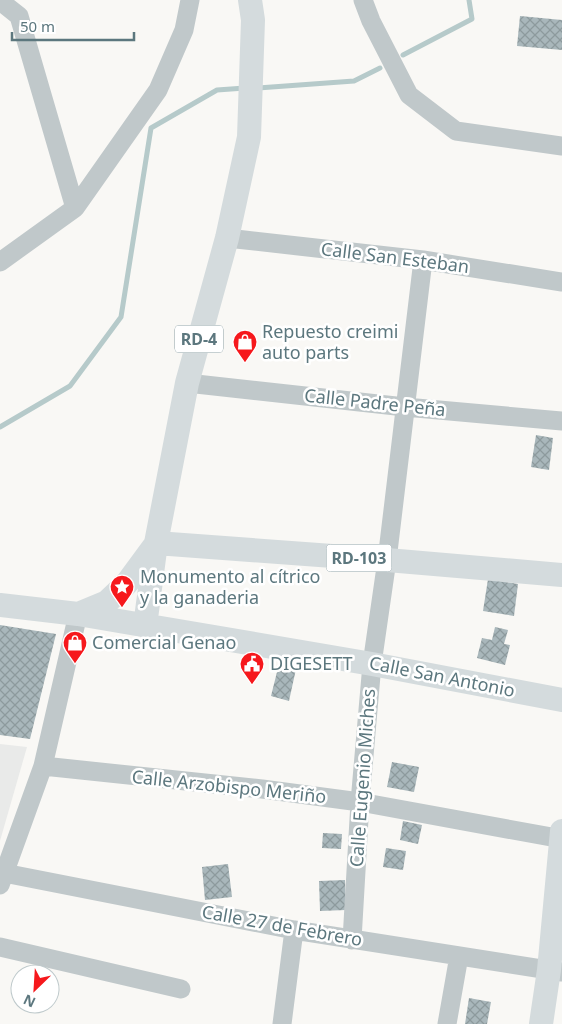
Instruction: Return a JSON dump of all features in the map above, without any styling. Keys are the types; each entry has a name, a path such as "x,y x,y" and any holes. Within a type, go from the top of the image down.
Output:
{"main road":[{"name":"RD-4","path":"0,605 78,614 145,626 156,543 188,383 227,238 249,137 251,10"},
{"name":"RD-4","path":"78,614 107,602 127,583 156,543"},
{"name":"RD-103","path":"156,543 562,575"},
{"name":"Calle San Antonio","path":"145,626 372,664 562,700"},
{"path":"540,1024 555,971 562,836"}],"street":[{"path":"0,262 75,208 158,90 184,30 190,0"},
{"path":"363,0 371,21 409,95 456,130 562,146"},
{"path":"0,1 19,16 75,208"},
{"name":"Calle San Esteban","path":"227,238 423,260 562,282"},
{"name":"Calle Eugenio Miches","path":"352,940 360,802 372,664 387,560 423,260"},
{"name":"Calle Padre Peña","path":"188,383 405,407 562,421"},
{"path":"2,879 43,766 78,614"},
{"name":"Calle Arzobispo Meriño","path":"43,766 262,789 360,802 562,836"},
{"name":"Calle 27 de Febrero","path":"2,879 352,940 555,971"},
{"path":"282,1024 294,930"},
{"path":"0,947 181,989"},
{"path":"447,1024 459,956"}],"shaded area":[{"path":"0,744 27,747 0,841"}],"building":[{"path":"520,16 562,20 562,50 517,46"},
{"path":"536,435 553,438 549,470 531,467"},
{"path":"488,579 518,584 514,616 483,611"},
{"path":"0,625 56,634 30,739 0,735"},
{"path":"495,627 508,630 504,644 510,645 505,665 477,658 482,638 492,640"},
{"path":"279,664 296,669 289,701 271,696"},
{"path":"392,762 419,767 414,792 387,787"},
{"path":"403,821 422,825 418,844 400,840"},
{"path":"323,833 342,834 341,849 322,848"},
{"path":"386,848 406,851 403,870 383,867"},
{"path":"228,864 232,897 205,900 202,867"},
{"path":"345,880 346,910 320,911 319,881"},
{"path":"469,998 491,1002 487,1024 465,1024"}],"waterway":[{"path":"403,55 472,19 469,0"},
{"path":"258,88 354,81 380,68"},
{"path":"0,427 70,386 121,317 151,128 217,90 245,88"}],"place":[{"name":"Repuesto creimi auto parts","path":"245,363"},
{"name":"Monumento al cítrico y la ganaderia","path":"122,608"},
{"name":"Comercial Genao","path":"75,664"},
{"name":"DIGESETT","path":"252,685"}]}
